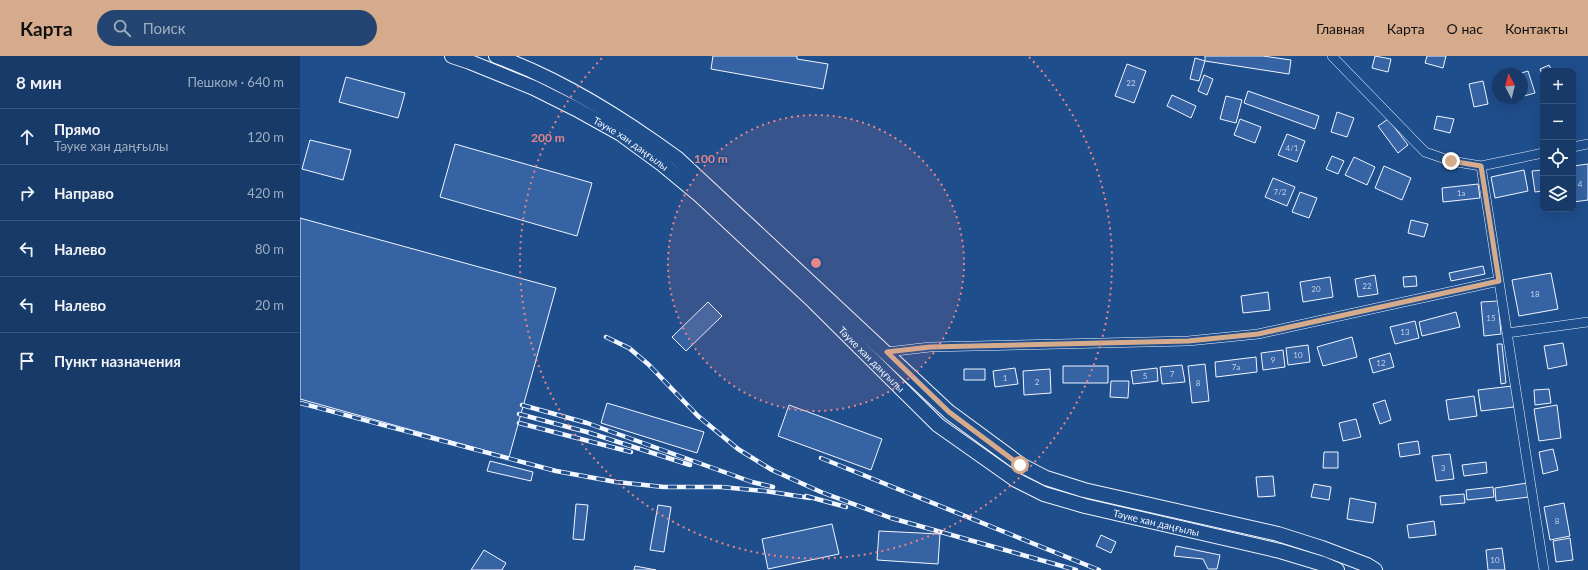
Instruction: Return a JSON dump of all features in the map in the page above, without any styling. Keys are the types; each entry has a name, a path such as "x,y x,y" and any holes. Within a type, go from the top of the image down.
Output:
{"main road":[{"name":"Тәуке хан даңғылы","path":"452,56 534,88 621,134 662,164 817,297 887,352 949,412 1020,465 1046,478 1084,490 1139,504 1278,534 1322,548 1367,565 1375,570"},
{"name":"Тәуке хан даңғылы","path":"496,56 519,64 635,127 678,159 817,297 938,425 1016,480 1044,494 1085,506 1280,551 1323,564 1337,570"},
{"path":"938,425 949,412"}],"street":[{"path":"1332,56 1425,152 1451,161 1481,166 1540,154"},
{"path":"1576,146 1588,144"},
{"path":"1481,166 1544,570"},
{"path":"887,352 930,347 1188,341 1258,334 1499,281"},
{"path":"1507,333 1588,322"}],"building":[{"path":"713,56 797,56 797,59 828,64 823,89 711,69"},
{"path":"1205,56 1263,56 1291,60 1289,74 1205,61"},
{"path":"1375,56 1391,59 1388,72 1372,68"},
{"path":"1427,56 1446,56 1443,68 1425,63"},
{"path":"1195,58 1205,61 1199,81 1190,79"},
{"path":"1127,64 1146,71 1134,103 1115,96"},
{"path":"1549,65 1550,68 1542,68"},
{"path":"1528,71 1535,93 1528,95"},
{"path":"1204,75 1213,79 1207,95 1198,91"},
{"path":"346,77 405,93 398,118 339,102"},
{"path":"1483,81 1488,104 1474,107 1469,84"},
{"path":"1248,91 1319,116 1315,129 1244,103"},
{"path":"1172,95 1196,106 1191,118 1167,106"},
{"path":"1226,96 1242,100 1236,123 1220,119"},
{"path":"1337,112 1354,118 1347,137 1331,132"},
{"path":"1437,116 1454,119 1450,133 1434,129"},
{"path":"1240,119 1261,127 1255,143 1234,135"},
{"path":"1388,119 1408,145 1398,153 1378,126"},
{"path":"1287,134 1305,141 1297,162 1278,155"},
{"path":"310,140 351,150 343,180 302,169"},
{"path":"455,144 592,183 577,236 440,197"},
{"path":"1332,156 1344,161 1338,174 1326,169"},
{"path":"1354,157 1375,167 1367,185 1345,175"},
{"path":"1588,164 1588,200 1576,202 1576,166"},
{"path":"1384,166 1411,178 1402,200 1375,188"},
{"path":"1524,170 1528,191 1495,198 1491,177"},
{"path":"1540,170 1540,191 1535,192 1532,171"},
{"path":"1273,178 1295,187 1287,206 1265,197"},
{"path":"1478,184 1480,198 1443,202 1442,188"},
{"path":"1300,192 1317,198 1309,218 1292,212"},
{"path":"300,218 556,288 509,457 300,399"},
{"path":"1411,220 1428,224 1424,237 1408,233"},
{"path":"1483,266 1485,274 1451,281 1449,273"},
{"path":"1551,273 1558,309 1519,316 1512,280"},
{"path":"1375,275 1378,294 1358,297 1355,279"},
{"path":"1416,276 1417,286 1404,287 1403,277"},
{"path":"1330,277 1333,297 1303,302 1300,282"},
{"path":"1268,292 1270,310 1243,313 1241,296"},
{"path":"1498,301 1501,334 1484,336 1481,302"},
{"path":"708,302 722,316 686,351 672,337"},
{"path":"1456,312 1460,327 1422,336 1419,322"},
{"path":"1415,321 1419,338 1395,344 1390,327"},
{"path":"1352,337 1357,357 1323,366 1317,347"},
{"path":"1563,343 1567,365 1548,369 1544,346"},
{"path":"1497,344 1502,344 1506,383 1501,384"},
{"path":"1308,345 1310,362 1288,365 1286,348"},
{"path":"1283,350 1285,367 1263,370 1261,353"},
{"path":"1390,353 1394,367 1373,373 1369,359"},
{"path":"1256,357 1257,372 1216,377 1215,362"},
{"path":"1205,364 1209,401 1192,403 1188,366"},
{"path":"1182,365 1185,382 1162,384 1160,367"},
{"path":"1063,366 1108,366 1108,383 1063,383"},
{"path":"1015,368 1018,384 995,387 993,371"},
{"path":"1157,368 1158,381 1133,384 1131,371"},
{"path":"964,369 985,369 985,380 964,380"},
{"path":"1050,369 1051,393 1024,395 1023,371"},
{"path":"1111,381 1129,381 1128,398 1110,397"},
{"path":"1512,386 1514,407 1481,411 1478,390"},
{"path":"1549,389 1551,403 1535,405 1534,390"},
{"path":"1474,396 1477,416 1449,420 1446,400"},
{"path":"1385,400 1391,420 1380,424 1373,404"},
{"path":"607,403 704,432 697,453 601,423"},
{"path":"789,405 882,439 871,470 778,436"},
{"path":"1557,405 1561,438 1539,441 1534,409"},
{"path":"1356,419 1361,437 1343,441 1339,423"},
{"path":"1418,441 1420,454 1400,457 1398,444"},
{"path":"1553,449 1558,470 1543,474 1539,452"},
{"path":"1324,452 1338,452 1338,468 1323,468"},
{"path":"1450,454 1454,479 1436,481 1432,456"},
{"path":"490,461 533,472 531,481 487,471"},
{"path":"1486,462 1487,473 1464,476 1462,465"},
{"path":"1273,476 1275,496 1258,497 1256,477"},
{"path":"1527,483 1529,497 1496,501 1495,488"},
{"path":"1314,484 1331,487 1329,500 1311,497"},
{"path":"1493,487 1494,497 1467,500 1466,490"},
{"path":"1464,494 1465,503 1441,505 1440,496"},
{"path":"1350,498 1376,503 1373,523 1347,519"},
{"path":"1564,503 1570,536 1550,540 1544,507"},
{"path":"576,504 588,505 584,540 573,539"},
{"path":"658,505 671,507 664,552 650,550"},
{"path":"1434,521 1436,535 1409,538 1407,525"},
{"path":"832,524 839,554 768,569 762,539"},
{"path":"879,531 940,534 938,564 877,560"},
{"path":"1101,535 1116,542 1111,553 1096,546"},
{"path":"1570,538 1573,560 1556,562 1553,541"},
{"path":"1176,546 1220,555 1217,569 1208,569 1203,559 1174,556"},
{"path":"1502,548 1505,570 1488,570 1486,550"},
{"path":"484,550 506,563 502,570 471,570"},
{"path":"635,566 656,570 634,570"}],"railway":[{"path":"606,337 629,348 648,364 698,416 738,449 772,470 821,492 891,518 1076,570"},
{"path":"300,403 556,471 616,482 664,487 721,487 765,491 810,498"},
{"path":"522,405 587,423 752,482 773,487"},
{"path":"519,414 587,432 690,465"},
{"path":"519,423 631,452"},
{"path":"821,458 1099,570"},
{"path":"806,496 846,507"}],"route":[{"path":"1020,465 949,412 887,352 930,347 1188,341 1258,334 1499,281 1481,166 1451,161"}]}
